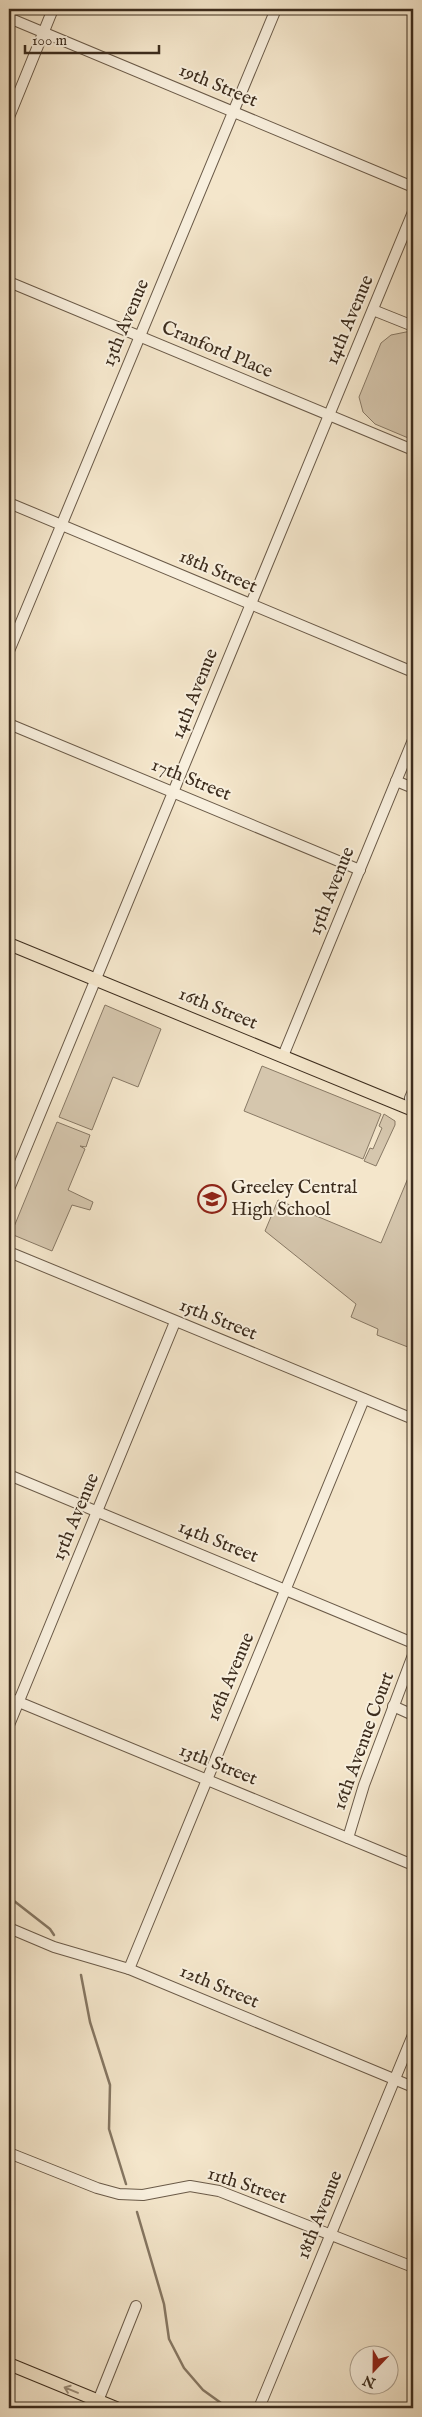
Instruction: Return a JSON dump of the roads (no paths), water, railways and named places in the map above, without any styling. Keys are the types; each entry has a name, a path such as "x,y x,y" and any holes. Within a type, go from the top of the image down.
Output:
{"main road":[{"name":"16th Street","path":"9,944 412,1109"},
{"path":"9,2364 116,2408"}],"street":[{"path":"9,117 54,9"},
{"name":"13th Avenue","path":"9,651 276,9"},
{"name":"19th Street","path":"9,18 413,186"},
{"name":"14th Avenue","path":"9,1189 413,212"},
{"name":"Cranford Place","path":"9,282 413,450"},
{"path":"373,310 413,326"},
{"name":"18th Street","path":"9,503 413,672"},
{"name":"17th Street","path":"9,724 360,870"},
{"name":"15th Avenue","path":"283,1056 413,740"},
{"path":"396,781 413,788"},
{"path":"412,1109 410,1098 413,1091"},
{"name":"15th Street","path":"9,1252 413,1419"},
{"name":"15th Avenue","path":"9,1725 13,1699 98,1512 175,1322"},
{"name":"16th Avenue","path":"129,1969 364,1399"},
{"name":"14th Street","path":"9,1475 413,1642"},
{"name":"16th Avenue Court","path":"348,1838 364,1785 413,1655"},
{"name":"13th Street","path":"13,1699 413,1865"},
{"path":"393,1706 413,1715"},
{"name":"12th Street","path":"9,1928 54,1947 129,1969 413,2087"},
{"name":"18th Avenue","path":"259,2408 413,2034"},
{"name":"11th Street","path":"9,2153 96,2188 119,2194 143,2195 190,2186 219,2191 413,2268"},
{"path":"98,2401 136,2306"}],"waterway":[{"path":"9,1897 50,1929 54,1935"},
{"path":"81,1975 90,2022 110,2085 109,2129 126,2184"},
{"path":"137,2212 164,2304 169,2339 184,2368 203,2390 228,2408"}],"place":[{"name":"Greeley Central High School","path":"212,1199"}]}
